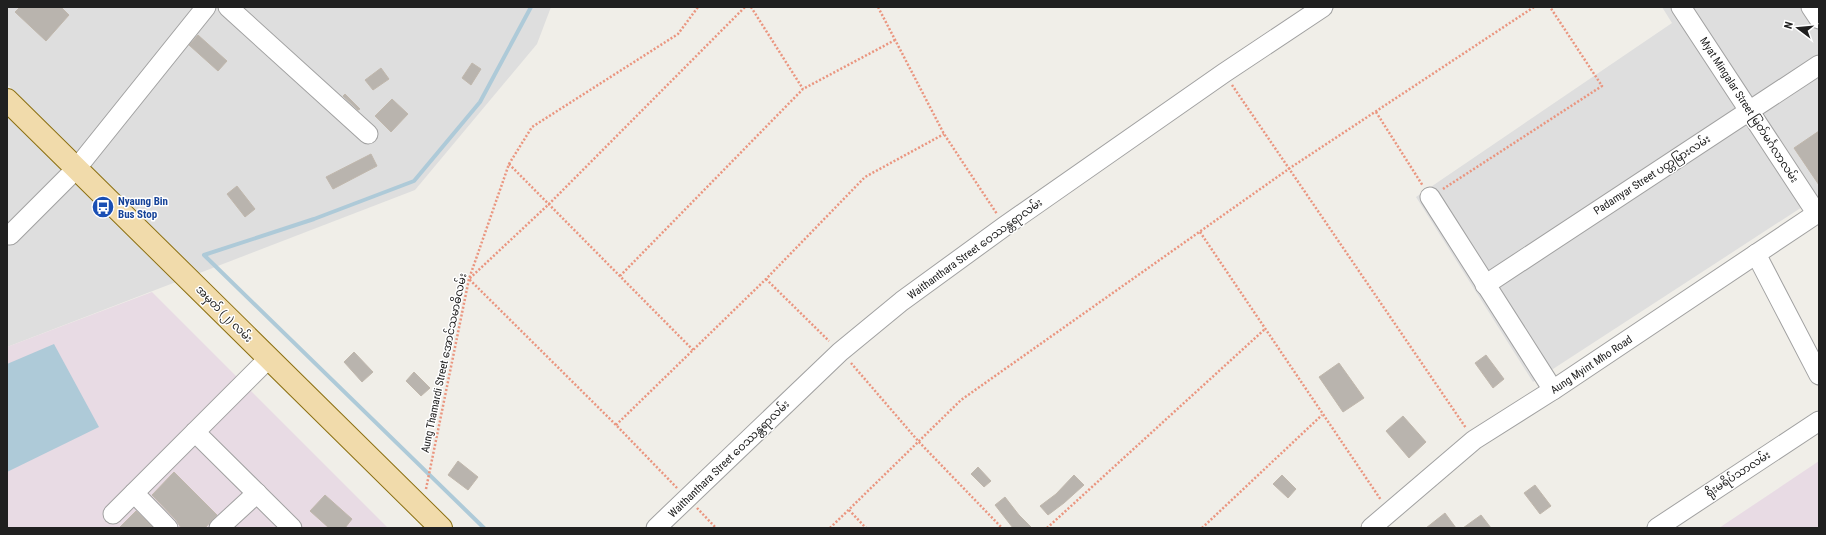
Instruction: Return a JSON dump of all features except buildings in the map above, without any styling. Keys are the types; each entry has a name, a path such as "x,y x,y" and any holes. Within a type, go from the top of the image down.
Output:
{"main road":[{"name":"အမှတ် (၂) လမ်း","path":"7,100 441,528"}],"street":[{"path":"7,235 10,235 76,169 206,7"},
{"path":"228,7 368,134"},
{"name":"Waithanthara Street ဝေဿန္တရာလမ်း","path":"656,528 840,352 902,301 1005,226 1224,73 1323,7"},
{"name":"Myat Mingalar Street မြတ်မင်္ဂလာလမ်း","path":"1681,7 1818,213"},
{"path":"1811,7 1819,19"},
{"name":"Padamyar Street ပတ္တမြားလမ်း","path":"1485,285 1819,65"},
{"path":"1430,197 1553,390"},
{"name":"Aung Myint Mho Road","path":"1371,528 1474,440 1553,390 1818,213"},
{"path":"1756,254 1819,375"},
{"path":"113,514 269,358"},
{"name":"ရိုးမရိပ်သာလမ်း","path":"1657,528 1819,421"},
{"path":"195,432 292,528"},
{"path":"134,493 168,528"},
{"path":"219,528 257,493"}],"path":[{"name":"Aung Thamardi Street အောင်သမာဓိလမ်း","path":"422,509 469,279 509,164 532,127 678,34 698,7"},
{"path":"716,528 616,425 469,279 548,204 745,7"},
{"path":"751,7 803,89"},
{"path":"878,7 944,134 1005,226"},
{"path":"830,528 962,400 1290,168 1534,7"},
{"path":"1376,112 1430,197 1602,86 1550,7"},
{"path":"620,276 803,89 895,40"},
{"path":"1224,73 1474,440"},
{"path":"616,425 766,278 865,177 944,134"},
{"path":"509,164 693,350"},
{"path":"1200,232 1322,415 1389,512"},
{"path":"766,278 840,352 919,442 1002,528"},
{"path":"1047,528 1265,329"},
{"path":"1202,528 1322,415"},
{"path":"849,510 866,528"}],"shaded area":[{"path":"7,7 551,7 537,44 415,190 197,274 7,84"},
{"path":"1662,7 1819,7 1819,196 1533,382 1416,197 1672,23"},
{"path":"7,115 176,282 7,347"},
{"path":"152,292 388,528 7,528 7,347"},
{"path":"1819,461 1819,528 1719,528"}],"water":[{"path":"54,344 99,427 7,472 7,364"}],"waterway":[{"path":"484,528 204,255 314,219 414,181 480,102 531,7"}],"place":[{"name":"Nyaung Bin Bus Stop","path":"103,207"}]}
